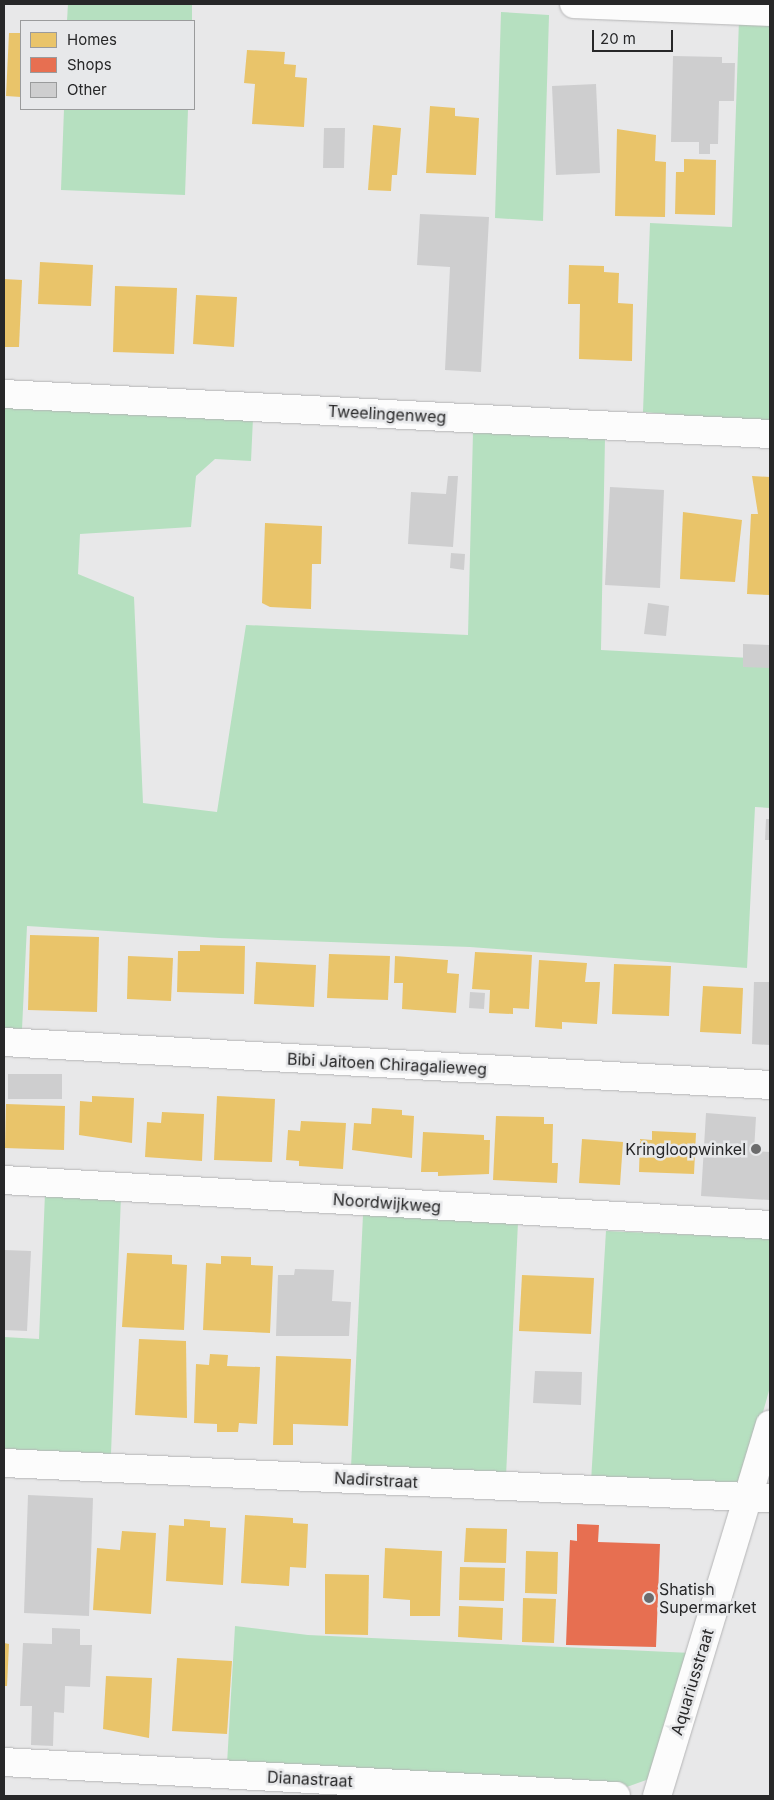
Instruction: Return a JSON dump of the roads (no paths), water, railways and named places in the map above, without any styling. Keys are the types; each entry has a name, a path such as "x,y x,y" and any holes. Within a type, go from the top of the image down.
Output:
{"street":[{"path":"574,4 770,12"},
{"name":"Tweelingenweg","path":"4,394 770,434"},
{"name":"Bibi Jaitoen Chiragalieweg","path":"4,1042 770,1085"},
{"name":"Noordwijkweg","path":"4,1180 770,1225"},
{"name":"Aquariusstraat","path":"657,1796 760,1497 770,1425"},
{"name":"Nadirstraat","path":"4,1463 760,1497"},
{"name":"Dianastraat","path":"4,1762 616,1796"}],"place":[{"name":"Kringloopwinkel","path":"756,1149"},
{"name":"Shatish Supermarket","path":"649,1598"}]}
